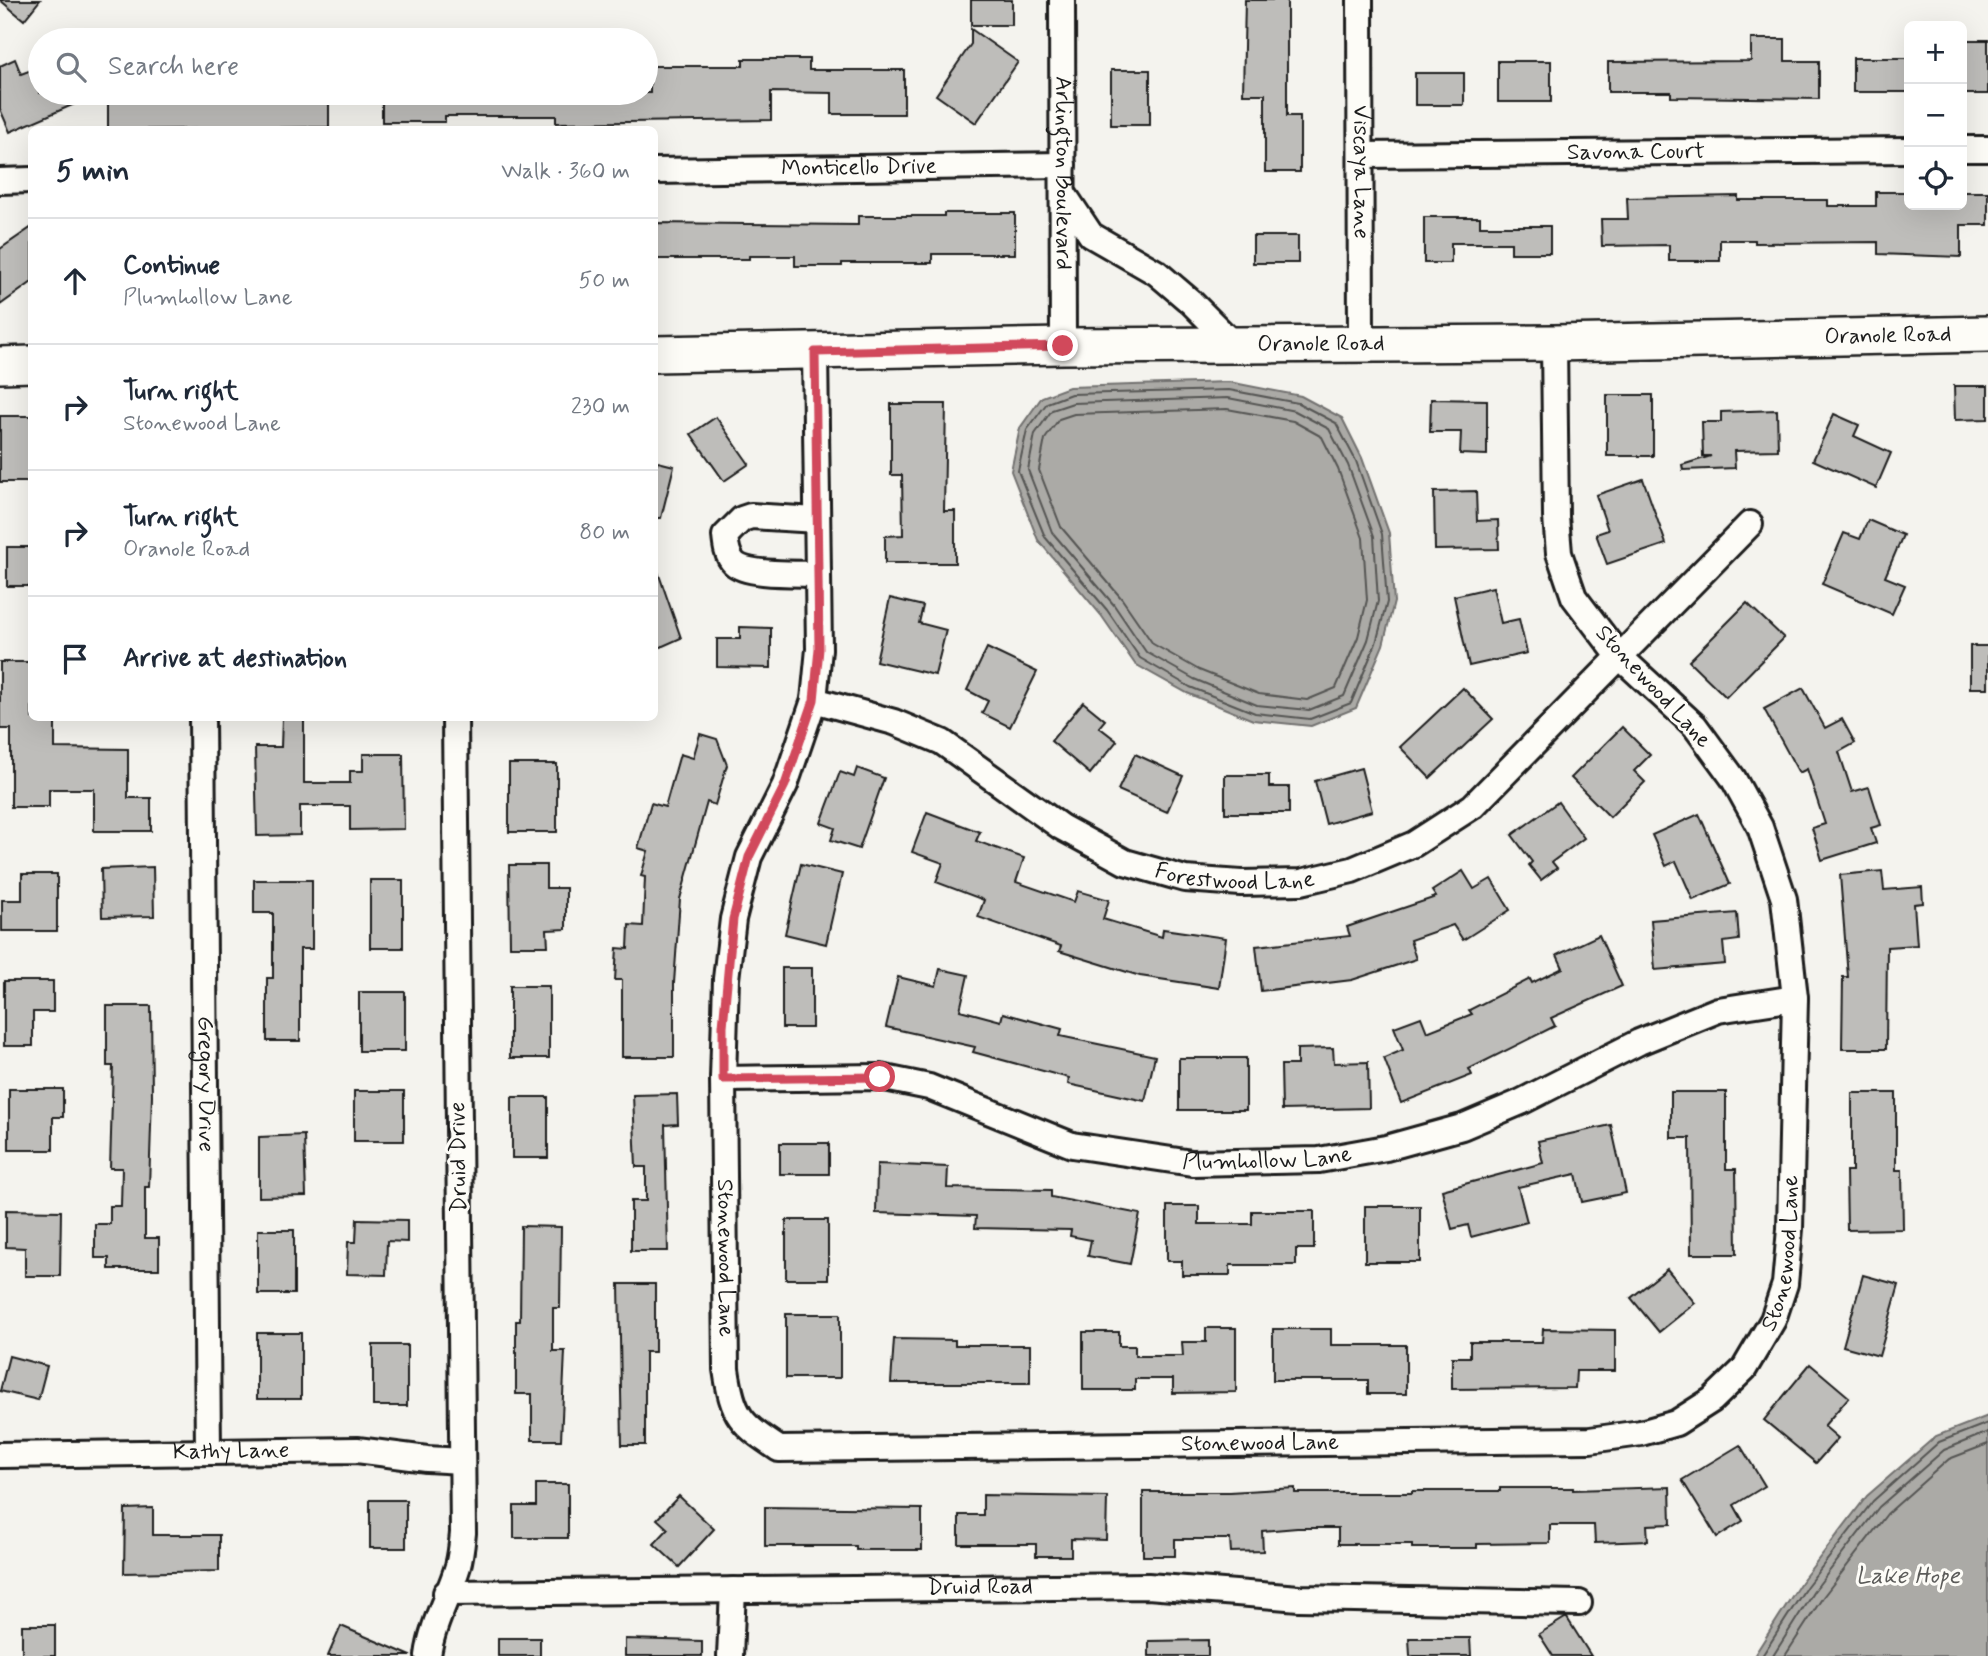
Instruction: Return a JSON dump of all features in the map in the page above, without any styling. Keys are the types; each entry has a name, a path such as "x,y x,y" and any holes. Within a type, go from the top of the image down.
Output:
{"street":[{"name":"Arlington Boulevard","path":"1062,0 1063,346"},
{"name":"Viscaya Lane","path":"1360,0 1361,343"},
{"path":"1967,149 1988,149"},
{"name":"Savona Court","path":"1361,155 1904,150"},
{"name":"Monticello Drive","path":"658,171 1063,165"},
{"path":"0,181 28,180"},
{"path":"1063,193 1091,235 1157,273 1192,302 1234,345"},
{"name":"Oranole Road","path":"658,354 1063,346 1554,343 1988,334"},
{"name":"Stonewood Lane","path":"815,352 819,649 814,700 785,785 749,857 733,919 723,1026 726,1369 737,1416 751,1431 779,1449 1590,1440 1641,1433 1676,1423 1712,1400 1744,1369 1773,1320 1785,1284 1790,1229 1795,998 1784,899 1759,827 1733,778 1695,726 1619,656 1574,597 1559,552 1556,517 1554,343"},
{"path":"0,365 28,364"},
{"path":"817,520 751,516 742,519 725,536 726,550 734,564 751,570 818,574"},
{"name":"Forestwood Lane","path":"814,700 894,722 942,742 1061,827 1125,862 1185,879 1241,883 1301,882 1352,870 1414,844 1473,806 1751,524"},
{"name":"Gregory Drive","path":"202,721 208,1452"},
{"name":"Druid Drive","path":"446,1593 458,1566 463,1533 455,721"},
{"name":"Plumhollow Lane","path":"723,1079 880,1077 929,1087 1072,1145 1192,1163 1319,1160 1387,1148 1462,1127 1521,1102 1639,1042 1718,1010 1795,998"},
{"name":"Kathy Lane","path":"0,1455 357,1450 427,1460 462,1461"},
{"name":"Druid Road","path":"446,1593 1148,1586 1299,1598 1579,1603"},
{"path":"730,1656 733,1590"},
{"path":"428,1656 446,1593"}],"water":[{"path":"1229,382 1301,396 1342,418 1362,458 1389,533 1394,602 1383,645 1356,708 1311,726 1253,720 1187,693 1135,664 1101,615 1038,540 1011,471 1020,428 1042,397 1069,387"},
{"name":"Lake Hope","path":"1988,1416 1988,1656 1754,1656 1801,1582 1867,1496 1936,1436"}],"building":[{"path":"0,0 40,0 24,20"},
{"path":"971,0 1012,0 1012,25 971,25"},
{"path":"1245,0 1287,0 1287,116 1300,116 1300,172 1265,172 1265,94 1243,94"},
{"path":"971,29 1018,62 976,123 936,95 971,44"},
{"path":"1751,39 1785,39 1785,61 1819,61 1819,99 1671,97 1671,92 1608,92 1608,62 1751,61"},
{"path":"1967,40 1988,40 1988,94 1967,94"},
{"path":"1853,58 1904,58 1904,92 1853,92"},
{"path":"15,59 21,74 28,71 28,105 72,105 10,132 0,109 0,66"},
{"path":"743,59 809,59 809,70 904,70 904,114 832,114 832,93 771,92 771,120 556,123 556,116 445,116 445,122 382,122 382,105 658,105 658,66 743,66"},
{"path":"1498,61 1551,61 1551,102 1498,102"},
{"path":"1111,70 1150,70 1150,125 1111,125"},
{"path":"1415,73 1464,73 1464,105 1415,105"},
{"path":"108,105 329,105 329,126 108,126"},
{"path":"1876,192 1904,192 1904,210 1967,210 1967,192 1988,192 1988,225 1961,225 1961,257 1878,254 1878,242 1755,243 1755,240 1720,240 1720,261 1669,261 1669,245 1602,246 1601,219 1628,219 1627,198 1738,196 1738,200 1828,200 1828,206 1876,206"},
{"path":"944,213 1015,213 1015,254 932,254 932,263 842,263 842,266 795,266 795,256 658,259 658,223 858,225 858,216 944,216"},
{"path":"1424,217 1480,217 1480,226 1550,226 1550,253 1511,253 1511,243 1451,243 1451,263 1424,263"},
{"path":"28,230 28,285 0,305 0,249"},
{"path":"1253,236 1298,236 1298,263 1253,263"},
{"path":"1954,386 1988,386 1988,419 1955,420"},
{"path":"1607,395 1653,395 1653,456 1607,456"},
{"path":"1431,399 1487,400 1487,455 1460,454 1461,432 1430,432"},
{"path":"891,404 946,404 944,511 955,511 955,563 885,563 885,536 903,535 902,475 891,475"},
{"path":"1777,410 1778,450 1734,451 1735,468 1683,470 1682,465 1711,456 1703,456 1702,422 1721,422 1721,412"},
{"path":"1834,414 1859,425 1854,436 1891,453 1876,488 1813,460"},
{"path":"0,416 28,416 28,482 0,482"},
{"path":"716,417 749,464 724,481 691,434"},
{"path":"658,462 674,466 661,518 658,518"},
{"path":"1643,479 1666,544 1607,564 1596,534 1608,530 1596,495"},
{"path":"1476,491 1477,521 1498,520 1499,549 1435,550 1434,492"},
{"path":"1868,520 1903,535 1885,577 1905,585 1892,614 1822,584 1844,533 1860,539"},
{"path":"7,547 28,547 28,586 7,586"},
{"path":"658,572 681,638 658,648"},
{"path":"1493,587 1501,623 1519,619 1527,653 1469,666 1454,596"},
{"path":"890,598 923,606 919,623 946,630 935,675 876,661"},
{"path":"1747,603 1784,638 1726,697 1689,661"},
{"path":"740,627 771,628 771,668 717,667 717,639 740,639"},
{"path":"1970,646 1988,646 1988,688 1970,688"},
{"path":"987,648 1037,672 1010,727 982,713 988,701 967,690"},
{"path":"0,662 28,662 28,721 55,721 55,748 128,749 128,798 151,798 151,831 94,831 94,789 49,789 49,807 11,807 11,729 0,729"},
{"path":"1463,688 1493,719 1430,778 1400,747"},
{"path":"1803,688 1825,728 1842,719 1855,743 1839,752 1852,792 1869,787 1881,825 1871,828 1876,843 1822,860 1812,828 1825,824 1807,769 1799,773 1764,709"},
{"path":"1083,702 1105,720 1099,727 1117,741 1090,774 1051,741"},
{"path":"282,721 304,721 304,783 350,783 350,771 363,771 363,754 403,754 404,829 350,830 350,806 300,806 300,835 257,836 255,747 281,747"},
{"path":"1622,727 1650,755 1634,771 1645,782 1610,817 1571,778"},
{"path":"700,734 717,739 727,765 715,805 707,802 680,899 674,983 674,1057 622,1057 622,980 615,980 617,948 628,949 629,925 643,926 645,877 641,876 648,851 638,848 651,803 665,807 680,754 693,758"},
{"path":"1135,754 1183,776 1167,812 1118,790"},
{"path":"509,764 557,764 557,832 509,832"},
{"path":"857,768 884,778 859,849 831,840 835,828 821,823 840,772 854,777"},
{"path":"1361,768 1372,811 1326,824 1315,781"},
{"path":"1225,775 1269,775 1269,787 1289,787 1289,813 1225,813"},
{"path":"1558,802 1584,838 1552,862 1557,868 1541,880 1529,865 1532,862 1512,835"},
{"path":"927,812 980,832 976,841 1024,858 1016,882 1074,902 1078,891 1109,900 1103,919 1162,937 1163,929 1226,938 1219,988 1140,976 1059,951 1061,946 978,917 984,900 936,882 943,863 912,852"},
{"path":"1699,814 1730,884 1693,900 1676,861 1666,866 1652,835"},
{"path":"801,864 842,874 826,944 785,934"},
{"path":"509,865 546,865 546,888 566,888 566,929 547,930 548,946 510,946"},
{"path":"153,867 154,916 102,917 101,869"},
{"path":"1463,871 1474,889 1491,879 1510,910 1463,940 1453,925 1410,940 1416,959 1352,980 1261,991 1256,946 1350,936 1347,927 1436,897 1432,891"},
{"path":"1882,871 1884,890 1922,887 1923,903 1914,904 1917,945 1887,947 1886,1049 1842,1049 1843,977 1848,977 1840,875"},
{"path":"22,874 57,874 57,931 2,931 2,900 22,900"},
{"path":"254,880 312,880 312,949 300,949 300,1041 267,1041 267,978 273,978 273,913 254,913"},
{"path":"370,880 403,880 403,948 370,948"},
{"path":"1737,913 1739,940 1723,942 1725,964 1655,970 1651,920"},
{"path":"1599,935 1622,986 1551,1018 1555,1026 1469,1069 1472,1075 1401,1103 1384,1058 1403,1050 1394,1027 1421,1017 1427,1032 1472,1014 1469,1010 1530,979 1532,983 1563,968 1557,955"},
{"path":"782,968 812,968 812,1028 782,1028"},
{"path":"940,969 968,975 960,1010 1001,1021 1003,1013 1062,1029 1060,1036 1155,1056 1145,1101 1068,1084 1069,1078 973,1052 975,1047 886,1027 898,977 936,986"},
{"path":"4,981 53,981 53,1012 33,1012 33,1046 4,1046"},
{"path":"510,986 549,986 549,1058 510,1058"},
{"path":"359,992 405,992 405,1051 359,1051"},
{"path":"107,1006 151,1006 152,1096 149,1187 145,1187 145,1238 159,1238 159,1269 109,1269 109,1258 95,1258 95,1224 110,1224 110,1206 121,1206 122,1168 110,1168 113,1066 107,1066"},
{"path":"1333,1048 1334,1063 1368,1062 1369,1108 1282,1110 1281,1065 1297,1065 1297,1049"},
{"path":"1179,1058 1246,1058 1246,1110 1179,1110"},
{"path":"9,1089 63,1089 63,1117 53,1117 53,1150 9,1150"},
{"path":"354,1091 404,1091 404,1141 354,1141"},
{"path":"1671,1092 1726,1092 1726,1169 1736,1169 1737,1254 1691,1254 1690,1138 1671,1138"},
{"path":"1852,1093 1896,1093 1896,1170 1902,1170 1903,1229 1847,1230 1846,1171 1852,1171"},
{"path":"677,1094 678,1124 665,1125 668,1251 631,1251 631,1201 646,1201 646,1167 636,1167 633,1095"},
{"path":"512,1097 548,1097 548,1158 512,1158"},
{"path":"1611,1125 1626,1193 1582,1202 1576,1174 1518,1187 1527,1222 1471,1237 1468,1225 1452,1229 1442,1190 1543,1163 1538,1141"},
{"path":"304,1135 306,1196 259,1197 259,1137"},
{"path":"780,1143 829,1143 829,1174 780,1174"},
{"path":"877,1164 948,1167 947,1188 1051,1190 1051,1197 1140,1214 1130,1264 1088,1256 1091,1240 1070,1236 1071,1230 975,1228 976,1216 876,1213"},
{"path":"1167,1206 1199,1206 1199,1224 1252,1224 1252,1211 1314,1211 1314,1249 1296,1249 1296,1265 1230,1265 1230,1275 1182,1275 1182,1261 1167,1261"},
{"path":"1365,1206 1420,1206 1420,1262 1365,1262"},
{"path":"6,1210 61,1211 60,1276 25,1276 25,1248 6,1247"},
{"path":"357,1219 407,1220 407,1242 387,1241 386,1275 347,1274 348,1242 356,1242"},
{"path":"786,1220 828,1220 828,1279 786,1279"},
{"path":"521,1226 561,1227 560,1308 553,1308 553,1351 565,1351 561,1440 532,1440 532,1394 516,1394 516,1321 520,1321"},
{"path":"258,1230 294,1230 294,1294 258,1294"},
{"path":"1667,1269 1695,1303 1659,1332 1631,1298"},
{"path":"1863,1275 1899,1285 1879,1356 1843,1346"},
{"path":"619,1284 655,1284 655,1352 645,1352 645,1445 622,1445"},
{"path":"786,1314 840,1314 840,1378 786,1378"},
{"path":"1206,1328 1236,1328 1236,1392 1173,1393 1173,1379 1135,1379 1135,1390 1083,1390 1083,1332 1119,1332 1119,1346 1135,1346 1135,1356 1183,1356 1182,1342 1206,1342"},
{"path":"1273,1329 1331,1329 1331,1345 1406,1345 1406,1394 1368,1394 1368,1380 1273,1380"},
{"path":"1543,1329 1615,1330 1615,1371 1576,1371 1575,1388 1452,1389 1452,1357 1470,1357 1470,1342 1542,1342"},
{"path":"257,1333 301,1333 301,1399 257,1399"},
{"path":"894,1339 955,1340 955,1345 1030,1345 1030,1383 891,1383"},
{"path":"373,1345 407,1345 407,1406 373,1406"},
{"path":"9,1356 47,1366 38,1400 0,1391"},
{"path":"1810,1364 1849,1397 1824,1426 1838,1438 1816,1463 1764,1420"},
{"path":"1740,1445 1765,1486 1734,1505 1743,1521 1717,1537 1682,1480"},
{"path":"536,1484 568,1484 568,1538 514,1538 514,1506 536,1506"},
{"path":"1670,1487 1671,1524 1647,1525 1648,1541 1595,1543 1594,1525 1550,1525 1550,1543 1477,1544 1477,1548 1412,1548 1412,1544 1338,1544 1338,1528 1297,1528 1262,1531 1263,1551 1231,1552 1230,1539 1175,1539 1175,1556 1143,1556 1143,1492 1229,1492 1295,1488 1295,1493 1412,1493 1500,1491 1500,1488 1573,1490"},
{"path":"983,1495 1107,1497 1106,1540 1071,1539 1071,1556 1036,1556 1036,1544 959,1544 959,1515 983,1515"},
{"path":"679,1496 714,1529 679,1567 654,1544 668,1529 657,1519"},
{"path":"370,1500 406,1500 406,1548 370,1548"},
{"path":"765,1507 922,1509 922,1550 856,1550 856,1546 765,1546"},
{"path":"153,1508 153,1535 219,1535 219,1571 124,1573 125,1509"},
{"path":"1565,1618 1591,1656 1553,1656 1539,1634"},
{"path":"22,1625 55,1625 55,1656 22,1656"},
{"path":"341,1626 411,1656 328,1656"},
{"path":"498,1638 540,1638 540,1656 498,1656"},
{"path":"1409,1638 1470,1638 1471,1656 1410,1656"},
{"path":"625,1639 702,1641 702,1656 625,1656"},
{"path":"1208,1640 1208,1656 1149,1656 1149,1641"}],"route":[{"path":"880,1077 723,1079 723,1026 733,919 749,857 785,785 814,700 819,649 815,352 1063,346"}]}
